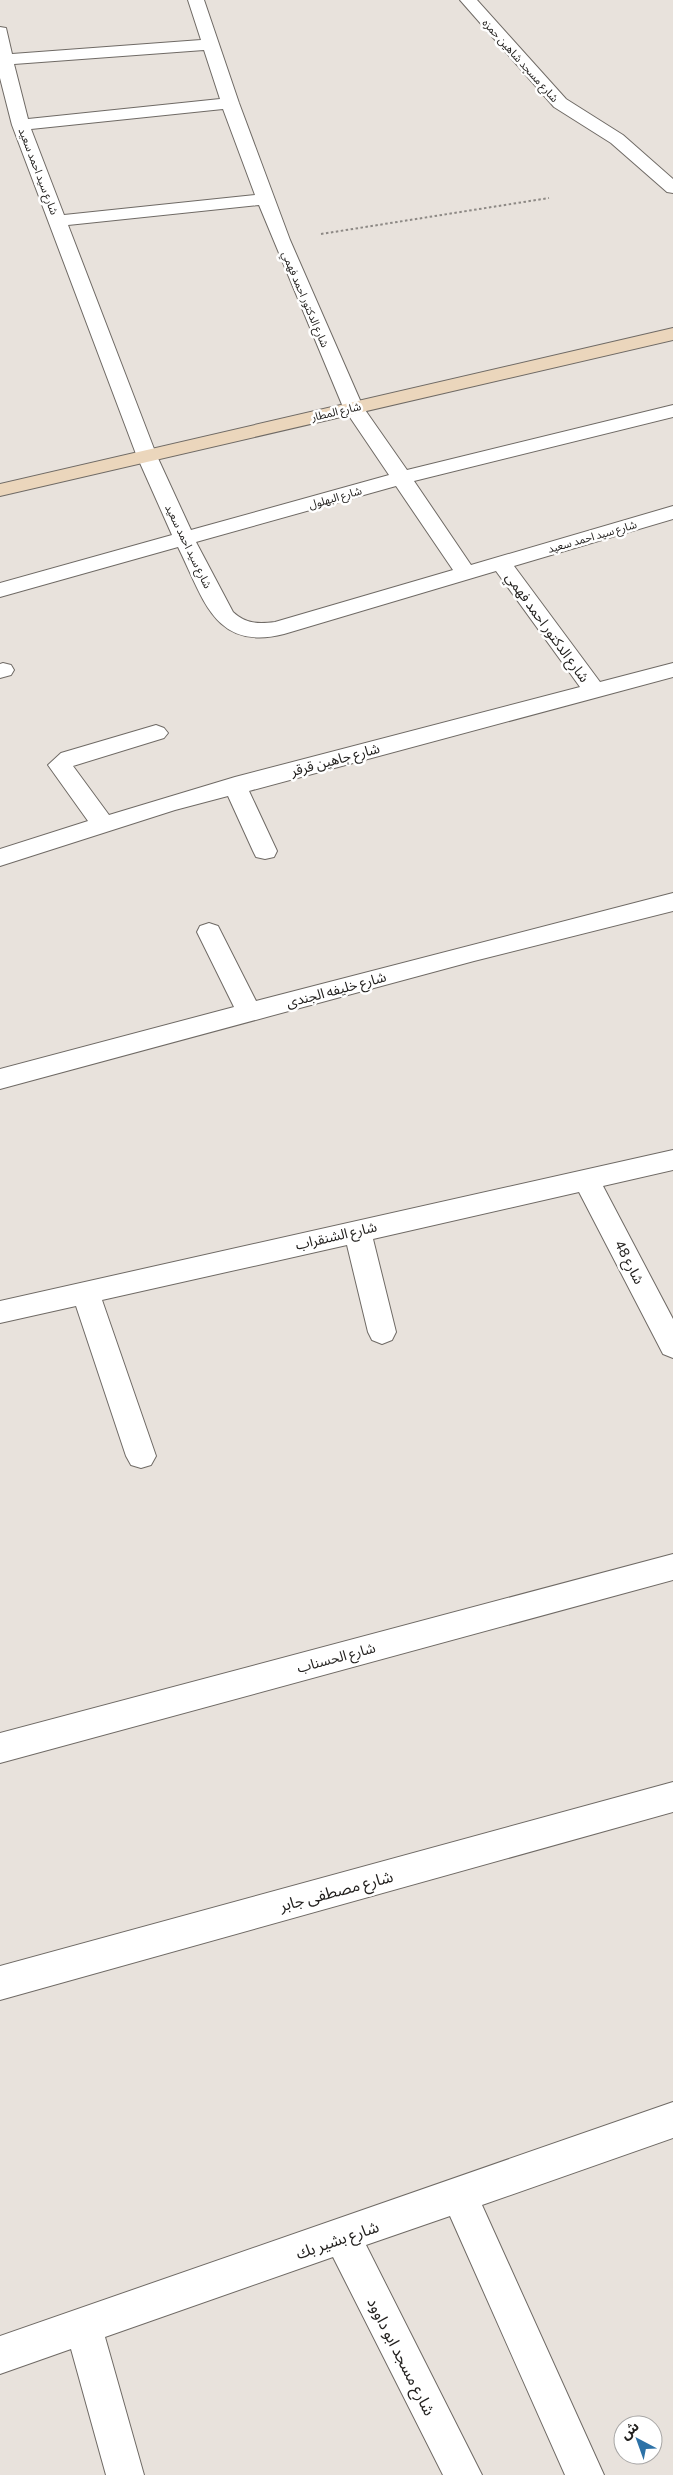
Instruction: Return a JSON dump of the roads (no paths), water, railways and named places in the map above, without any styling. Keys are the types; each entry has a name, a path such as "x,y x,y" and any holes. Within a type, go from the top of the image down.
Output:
{"street":[{"name":"شارع الدكتور احمد فهمي","path":"196,0 230,103 281,240 353,407 466,573"},
{"name":"شارع مسجد شاهين حمزه","path":"468,0 560,103 617,139 673,188"},
{"name":"شارع سيد احمد سعيد","path":"0,32 4,60 21,125 146,454 184,539 224,616 232,625 245,630 261,631 276,629 673,512"},
{"path":"4,60 212,44"},
{"path":"21,125 230,103"},
{"path":"57,220 266,199"},
{"name":"شارع المطار","path":"0,490 146,454 673,334"},
{"name":"شارع البهلول","path":"0,590 401,478 673,411"},
{"name":"شارع الدكتور احمد فهمي","path":"501,563 595,691"},
{"name":"شارع جاهين قرقر","path":"0,858 103,824 234,786 673,670"},
{"path":"103,824 60,765 69,758 156,733"},
{"path":"234,786 265,851"},
{"name":"شارع خليفه الجندى","path":"0,1079 673,902"},
{"path":"209,932 249,1012"},
{"name":"شارع الشنقراب","path":"0,1312 673,1160"},
{"name":"شارع 48","path":"586,1179 673,1346"},
{"path":"357,1231 382,1332"},
{"path":"86,1293 141,1456"},
{"name":"شارع الحسناب","path":"0,1748 673,1567"},
{"name":"شارع مصطفى جابر","path":"0,1983 673,1797"},
{"name":"شارع بشير بك","path":"0,2355 673,2120"},
{"path":"459,2195 585,2475"},
{"name":"شارع مسجد ابو داوود","path":"342,2237 463,2475"},
{"path":"83,2327 125,2475"}]}
